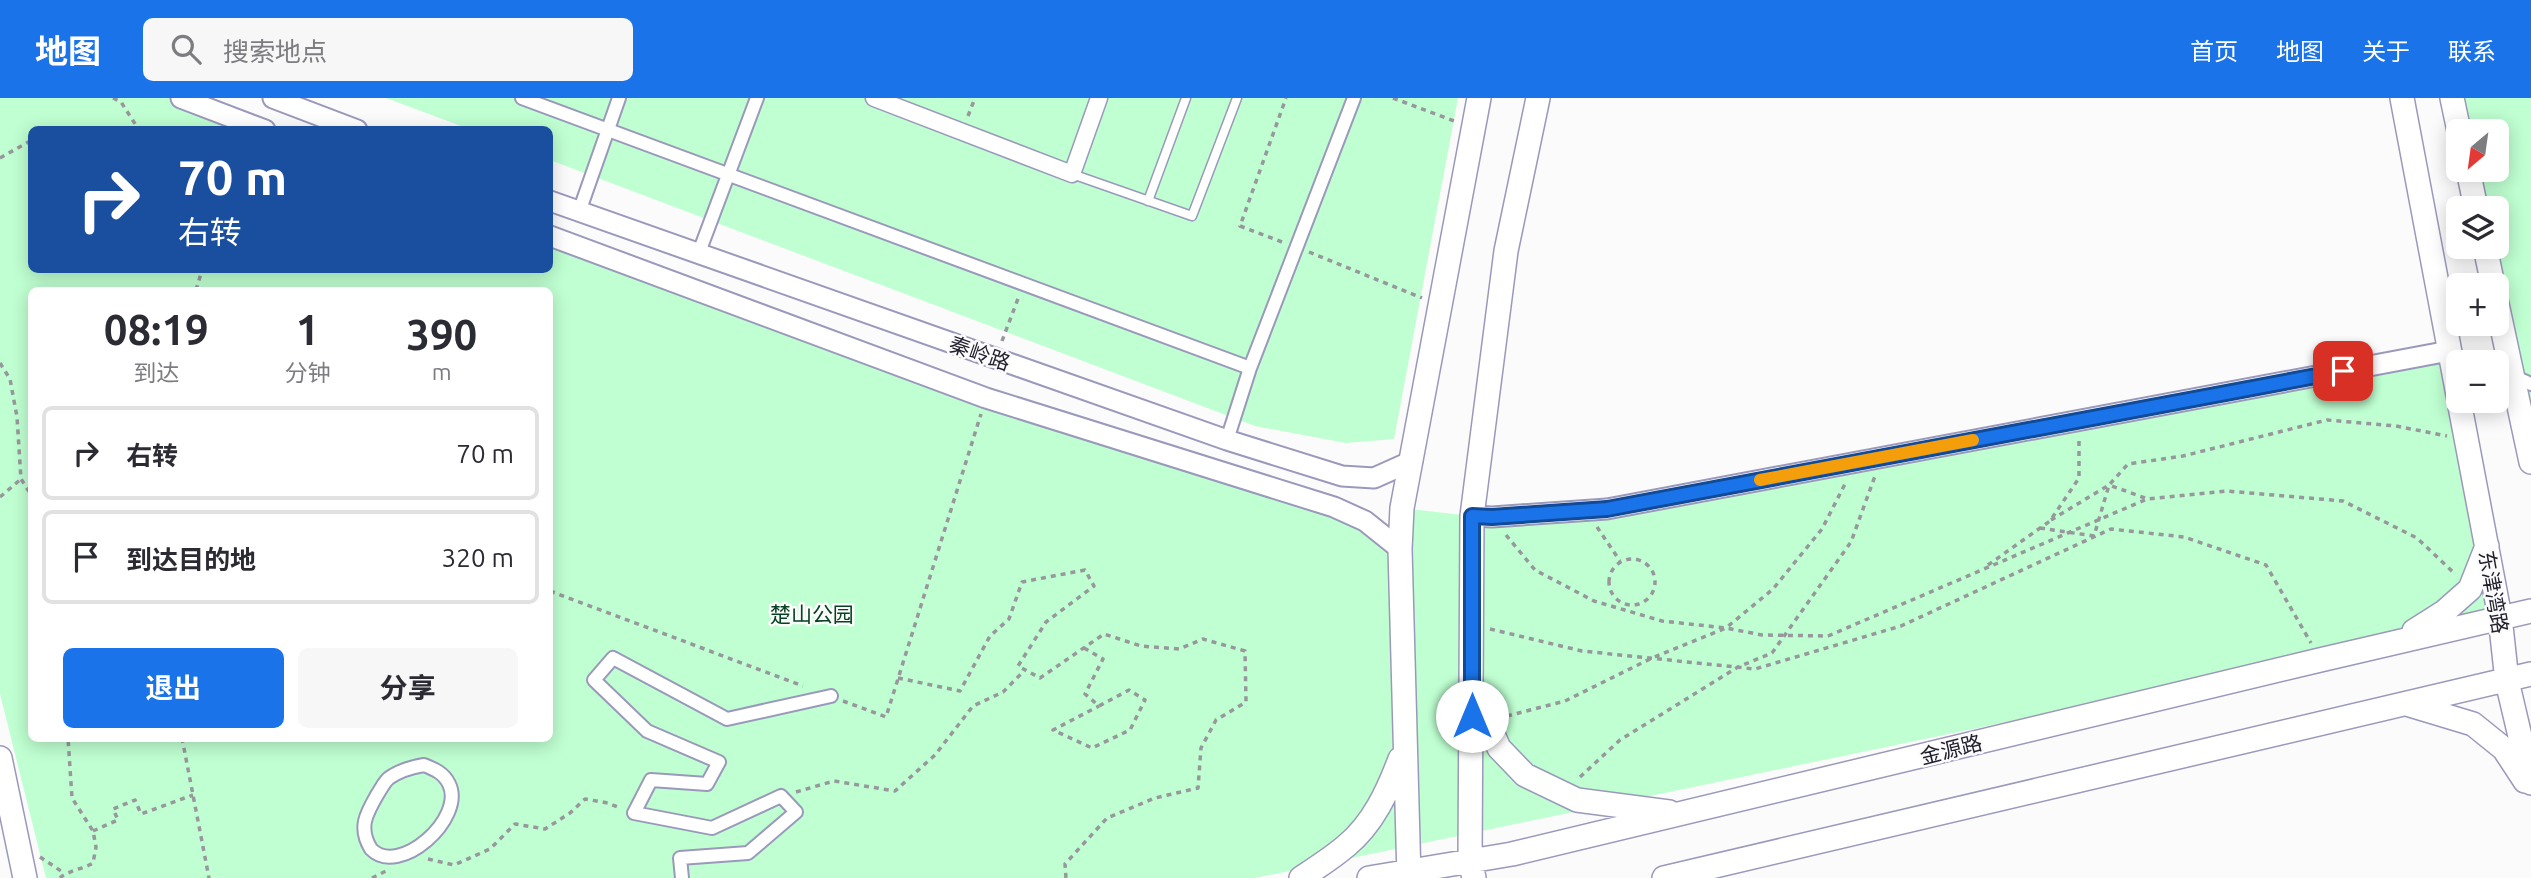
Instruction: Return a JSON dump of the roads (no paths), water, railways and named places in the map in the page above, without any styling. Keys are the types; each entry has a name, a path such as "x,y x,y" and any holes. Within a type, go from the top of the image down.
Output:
{"main road":[{"path":"1409,874 1399,549 1402,508 1479,98"},
{"path":"1472,870 1472,625 1506,251 1538,98"},
{"name":"东津湾路","path":"2402,98 2449,350"},
{"path":"2452,98 2456,119"},
{"path":"2508,336 2522,380 2531,462"},
{"name":"东津湾路","path":"2462,413 2500,617 2507,681 2531,783"},
{"path":"2397,641 2444,612 2470,589 2487,546"},
{"name":"金源路","path":"1369,878 1472,870 1512,854 2531,611"},
{"path":"1664,878 2531,674"},
{"path":"1472,687 1499,748 1525,775 1577,800 1683,813"},
{"path":"2407,704 2473,724 2504,749 2531,790"},
{"path":"1301,878 1348,845 1370,820 1388,793 1405,746"},
{"path":"0,758 25,878"}],"street":[{"path":"181,98 254,126"},
{"path":"273,98 346,126"},
{"path":"522,98 1251,368"},
{"path":"579,212 619,98"},
{"path":"698,254 757,98"},
{"path":"874,98 1072,174 1099,98"},
{"path":"1227,440 1251,368 1353,98"},
{"name":"秦岭路","path":"553,202 1227,440 1342,476 1374,478 1412,461"},
{"name":"秦岭路","path":"553,237 986,398 1334,507 1365,521 1399,549"},
{"path":"1482,516 1607,509 2446,352"},
{"path":"682,878 680,858 748,853 796,812 781,796 712,828 634,813 651,780 707,783 719,762 647,732 594,680 612,658 727,719 831,696"},
{"path":"424,765 439,772 449,784 453,798 446,821 419,857 399,864 383,862 363,835 363,823 367,811 388,779 408,767 424,765"}],"lane":[{"path":"1148,201 1186,98"},
{"path":"1072,174 1192,216 1237,98"}],"park label":[{"name":"楚山公园","path":"812,614"}]}
